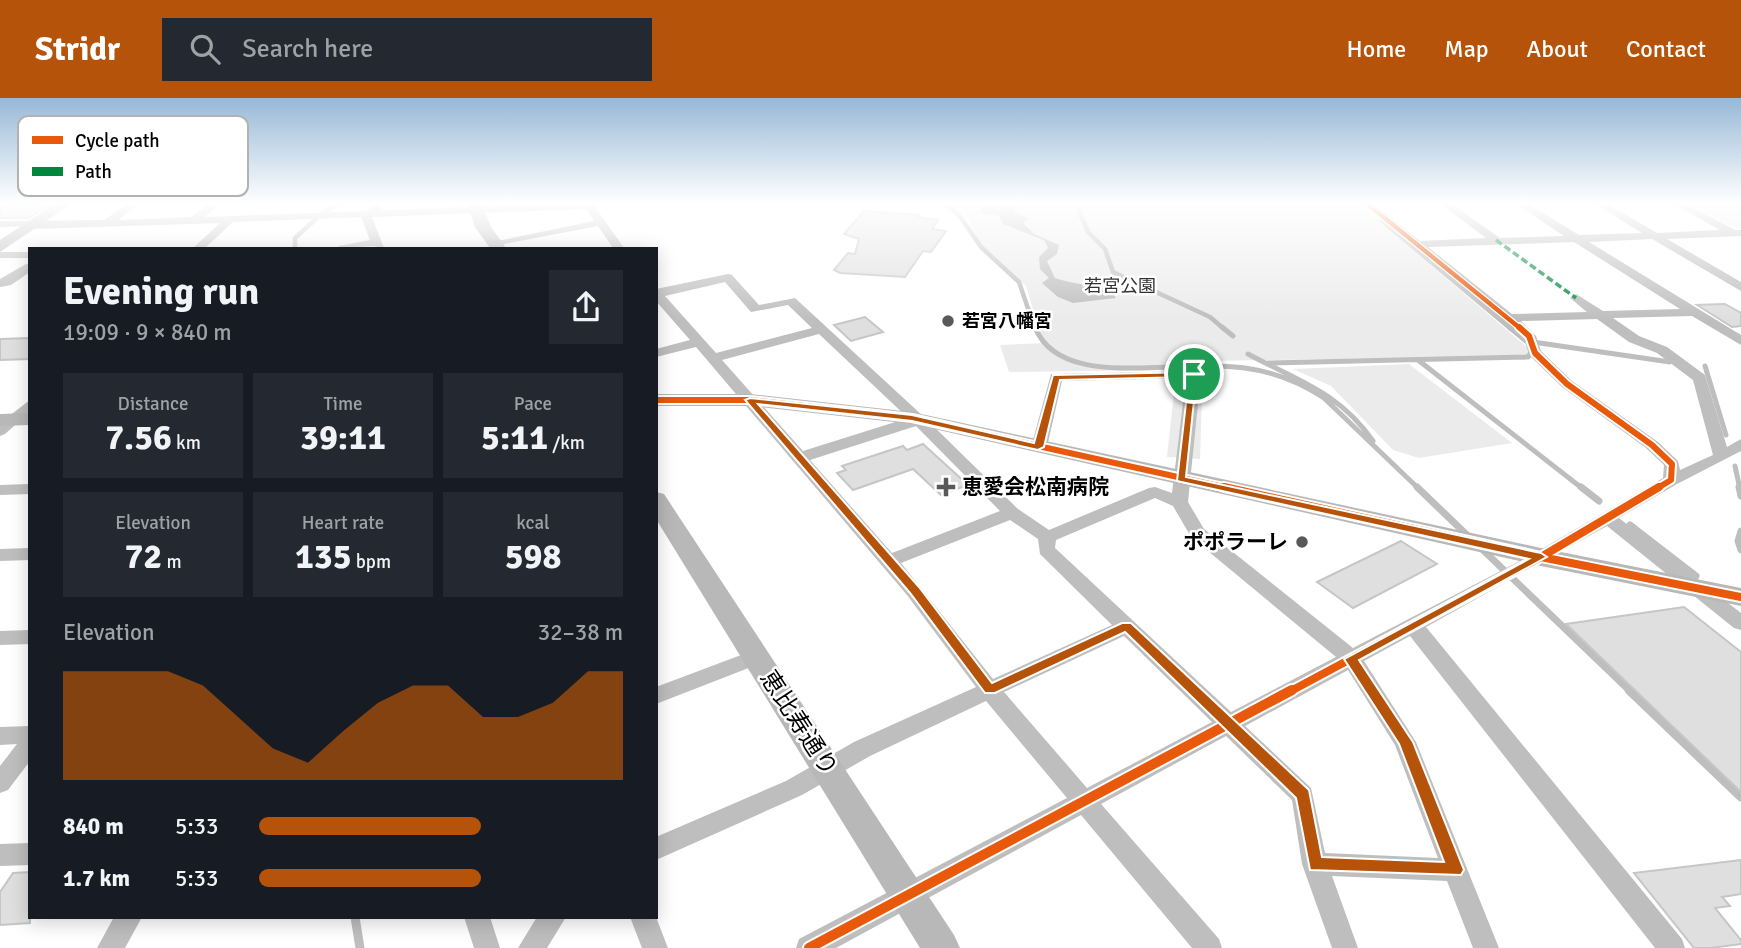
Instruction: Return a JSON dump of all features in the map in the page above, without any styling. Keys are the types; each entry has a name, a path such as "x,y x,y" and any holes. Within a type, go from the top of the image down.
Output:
{"street":[{"path":"496,246 515,242"},
{"path":"1415,242 1529,336 1535,353 1567,384 1652,444 1672,464 1671,480"},
{"path":"1418,244 1463,242"},
{"path":"1580,242 1741,341"},
{"path":"1664,242 1741,287"},
{"path":"355,247 378,245"},
{"path":"0,255 28,255"},
{"path":"0,283 7,282 28,268"},
{"path":"658,295 728,278 756,309 791,301 919,420 1012,513 1047,537"},
{"path":"658,296 889,561 990,690 1209,948"},
{"path":"1576,298 1634,339 1662,350 1700,378 1722,457"},
{"path":"1508,318 1693,312"},
{"path":"712,358 821,329"},
{"path":"658,352 699,342"},
{"path":"1038,447 1056,377 1194,374 1179,502 1197,533 1351,659 1405,742 1486,948"},
{"path":"658,401 750,400 919,420 1541,557 1741,597"},
{"path":"11,422 28,406"},
{"path":"798,458 919,420"},
{"path":"809,948 1231,725 1541,557 1671,480 1722,457 1741,444"},
{"path":"0,490 28,489"},
{"path":"1047,537 1155,492 1179,502"},
{"name":"恵比寿通り","path":"658,505 941,948"},
{"path":"889,561 1012,513"},
{"path":"1607,517 1741,623"},
{"path":"1047,537 1046,550 1303,795 1315,864 1345,948"},
{"path":"0,555 28,554"},
{"path":"1413,625 1672,948"},
{"path":"658,848 829,769 862,749 1127,626"},
{"path":"0,638 28,636"},
{"path":"658,695 757,657"},
{"path":"0,736 28,735"},
{"path":"0,783 28,747"},
{"path":"0,855 28,854"},
{"path":"1315,864 1456,870"},
{"path":"110,948 127,919"},
{"path":"478,919 486,948"},
{"path":"531,948 553,919"},
{"path":"644,919 656,948"}],"green space":[{"name":"若宮公園","path":"979,242 1403,242 1537,356 1203,361 1200,459 1167,457 1176,374 1162,370 1009,372 1000,345 1046,343 1041,337 1026,286"},
{"path":"1409,364 1512,443 1419,458 1393,450 1331,386 1293,369"}],"shaded area":[{"path":"1045,242 1059,245 1057,254 1047,261 1055,278 1109,288 1116,298 1073,303 1058,297 1042,283 1049,278 1040,269 1039,257 1048,248"}],"building":[{"path":"858,242 938,242 931,252 923,251 905,277 840,273 834,270 848,253 855,254"},
{"path":"1725,304 1741,313 1741,326 1732,327 1697,305"},
{"path":"865,317 883,332 851,341 834,325"},
{"path":"28,338 28,359 0,360 0,339"},
{"path":"923,444 968,485 941,495 913,469 853,490 837,473 846,470 842,466 903,446 907,450"},
{"path":"1401,541 1437,564 1353,608 1317,582"},
{"path":"1684,607 1741,652 1741,792 1566,624"},
{"path":"1741,860 1741,894 1722,897 1730,906 1715,908 1741,940 1741,944 1711,948 1694,948 1634,873"},
{"path":"28,872 30,923 0,925 0,892 13,873"}],"waterway":[{"path":"295,242 295,247"},
{"path":"977,242 1019,282 1035,329"},
{"path":"1098,242 1105,249 1113,272 1210,317 1224,329"},
{"path":"1407,242 1511,329"},
{"path":"1035,327 1044,343 1058,354 1074,361 1113,368 1169,367"},
{"path":"1222,327 1233,336"},
{"path":"1509,327 1526,341 1670,362"},
{"path":"1268,363 1528,357 1534,348"},
{"path":"1248,354 1301,380 1332,399 1360,424 1373,441"},
{"path":"1418,360 1583,489"},
{"path":"1213,366 1271,373 1311,390 1324,398 1419,489"},
{"path":"1705,366 1726,435"},
{"path":"1735,466 1740,489"},
{"path":"1417,487 1469,537"},
{"path":"1581,487 1599,501"},
{"path":"1739,487 1741,496"},
{"path":"1630,525 1696,576"},
{"path":"1741,531 1738,541 1741,550"},
{"path":"1482,549 1631,692"},
{"path":"1629,690 1741,797"},
{"path":"355,919 360,948"}],"marked path":[{"path":"1498,242 1576,298"}],"cycle path":[{"path":"809,948 1541,557 1671,480 1672,464 1652,445 1567,384 1535,353 1529,336 1514,322 1414,242"},
{"path":"658,400 750,400 912,418 1541,557 1741,597"}],"place":[{"name":"若宮八幡宮","path":"948,321"},
{"name":"恵愛会松南病院","path":"946,487"},
{"name":"ポポラーレ","path":"1302,542"}],"route":[{"path":"1194,374 1181,479 1541,557 1351,659 1405,742 1456,870 1315,864 1303,795 1127,626 990,690 914,590 750,400 912,418 1038,447 1056,377 1194,374"}]}
